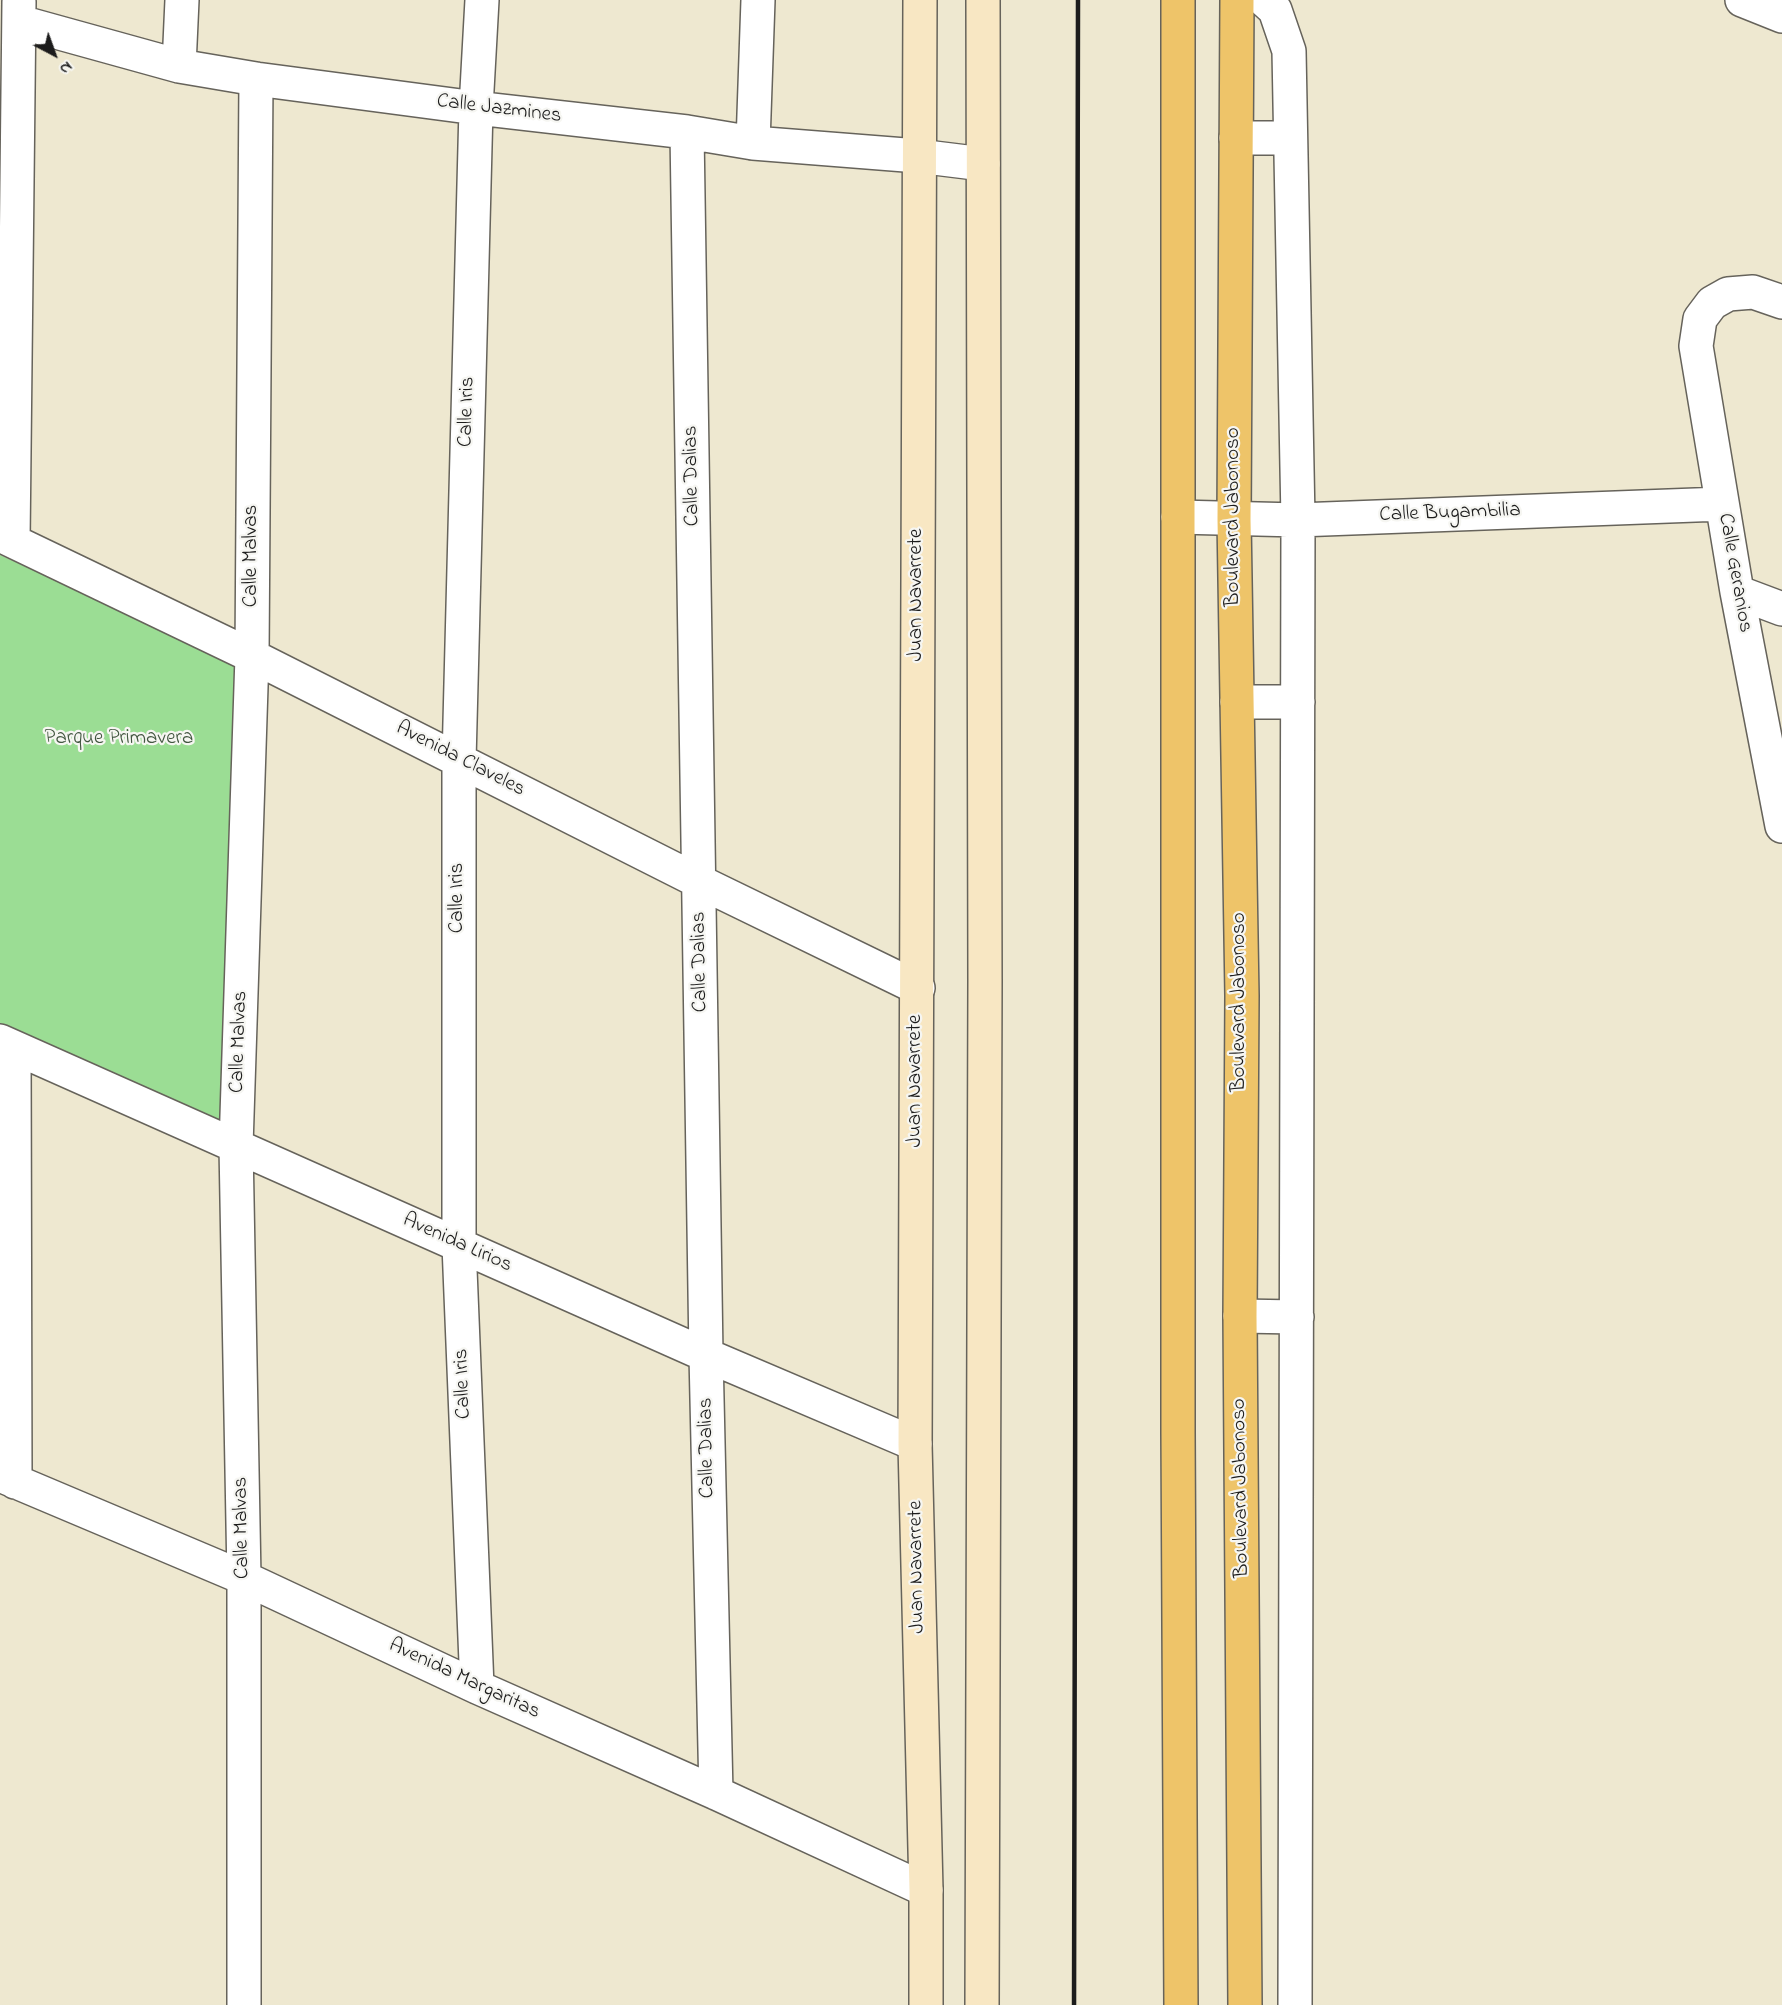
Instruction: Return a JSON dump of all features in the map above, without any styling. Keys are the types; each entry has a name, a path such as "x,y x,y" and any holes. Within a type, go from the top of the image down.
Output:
{"main road":[{"name":"Juan Navarrete","path":"920,0 915,1444 926,1890 926,2005"},
{"path":"982,2005 985,979 983,0"},
{"path":"1178,0 1178,1444 1181,2005"},
{"name":"Boulevard Jabonoso","path":"1237,0 1234,519 1242,996 1240,1316 1245,2005"}],"street":[{"path":"179,66 182,0"},
{"name":"Calle Iris","path":"477,1687 459,1245 459,760 476,108 483,0"},
{"path":"753,143 758,0"},
{"path":"1742,0 1782,16"},
{"path":"1272,3 1289,51 1298,520 1295,2005"},
{"path":"7,538 20,11"},
{"name":"Calle Jazmines","path":"20,11 179,66 256,80 687,132 753,143 918,156 983,164"},
{"name":"Calle Malvas","path":"244,2005 244,1578 236,1146 252,656 256,80"},
{"name":"Calle Dalias","path":"687,132 706,1354 716,1793"},
{"path":"1236,138 1290,138"},
{"name":"Calle Geranios","path":"1782,302 1753,292 1728,294 1712,303 1700,319 1696,346 1737,592 1782,826"},
{"name":"Calle Bugambilia","path":"1178,517 1298,520 1722,504"},
{"name":"Avenida Claveles","path":"7,538 252,656 700,882 918,988"},
{"path":"1737,592 1782,609"},
{"path":"1237,702 1298,702"},
{"path":"7,1045 7,1478"},
{"name":"Avenida Lirios","path":"7,1045 915,1444"},
{"path":"1240,1316 1297,1317"},
{"name":"Avenida Margaritas","path":"7,1478 244,1578 477,1687 716,1793 926,1890"}],"green space":[{"name":"Parque Primavera","path":"0,555 242,664 225,1125 0,1025"}],"railway":[{"path":"1074,2005 1078,0"}]}
